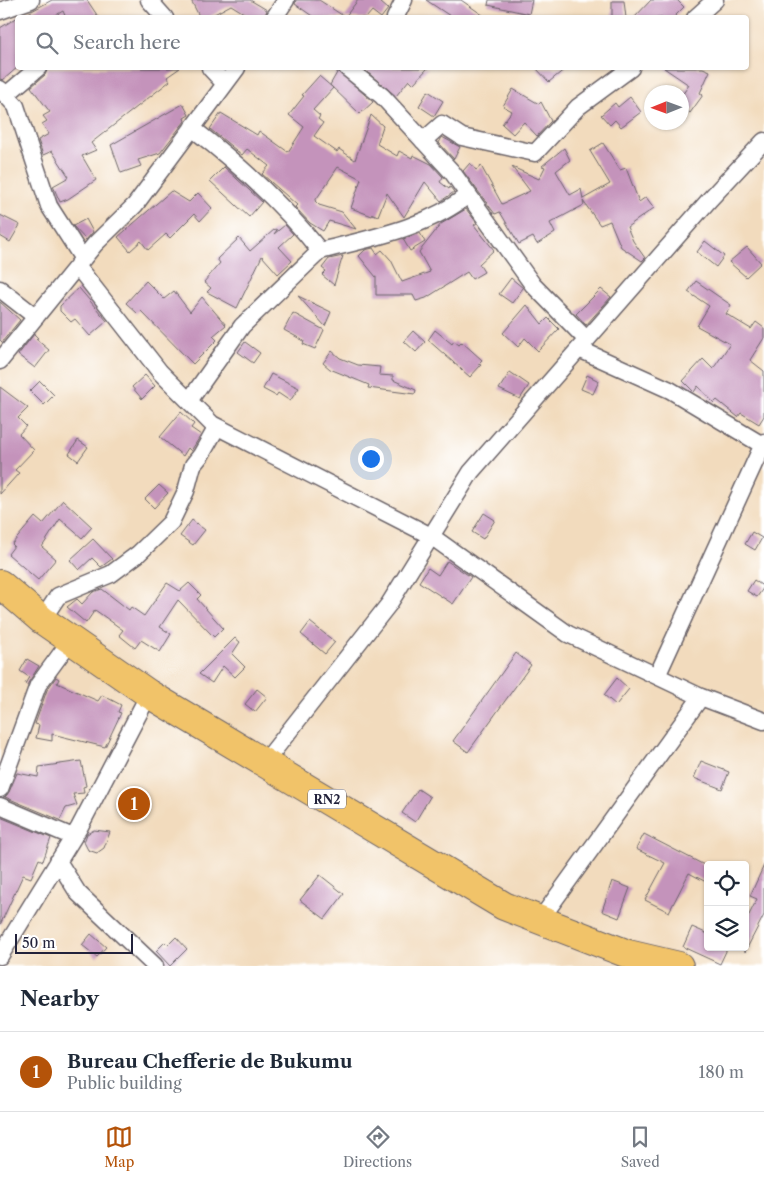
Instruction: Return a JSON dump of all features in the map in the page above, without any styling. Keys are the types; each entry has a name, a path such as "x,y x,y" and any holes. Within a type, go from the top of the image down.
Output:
{"highway":[{"name":"RN2","path":"0,584 42,620 149,694 504,906 540,920 626,960 679,966"}],"street":[{"path":"0,11 31,0"},
{"path":"150,0 162,15"},
{"path":"396,15 404,0"},
{"path":"698,15 715,0"},
{"path":"35,70 3,92 16,106 49,206 80,262 160,372 217,427 431,536 568,634 701,697 764,721"},
{"path":"212,70 225,84"},
{"path":"0,361 80,262 135,205 236,70"},
{"path":"350,70 382,96 452,172 533,285 583,344 670,390 763,445 657,676"},
{"path":"424,141 442,124 462,136 535,153 578,107 628,70"},
{"path":"192,128 254,179 293,217 320,251"},
{"path":"264,763 389,604 472,472 583,344 618,307 710,198 764,141"},
{"path":"189,401 242,326 320,251 414,225 450,210 468,195"},
{"path":"0,289 36,317"},
{"path":"42,620 58,596 111,574 138,554 171,522 186,491 193,465 217,427"},
{"path":"0,789 38,685 71,640"},
{"path":"0,956 73,837 149,694"},
{"path":"540,920 701,697"},
{"path":"0,806 73,837"},
{"path":"58,861 78,893 155,966"}],"building":[{"path":"52,0 87,0 97,15 65,15 63,11 56,15 24,15"},
{"path":"191,0 250,0 267,10 265,15 247,15 231,5 213,15 198,15"},
{"path":"296,0 319,0 342,15 311,15 295,4"},
{"path":"358,0 381,0 380,2 388,9 383,15 377,15 372,11 369,15 347,15"},
{"path":"426,0 461,0 483,15 448,15"},
{"path":"489,0 532,0 529,14 488,5"},
{"path":"651,0 677,0 684,7 676,15 637,15"},
{"path":"612,1 624,1 626,15 612,15"},
{"path":"15,19 15,70 3,80 0,79 0,28"},
{"path":"47,70 177,70 167,77 170,81 91,143 96,150 82,156 96,180 68,199 60,202 53,186 69,177 52,151 43,155 38,140 49,134 42,124 47,121 43,116 50,112 31,87 45,75"},
{"path":"364,70 426,70 413,84 409,80 396,96"},
{"path":"538,70 564,70 549,82"},
{"path":"667,70 710,71 700,93 703,95 690,113 689,85"},
{"path":"338,71 373,102 360,114 330,85"},
{"path":"319,76 333,88 313,110 320,116 318,119 323,123 314,136 337,152 339,149 355,160 371,115 383,126 377,144 397,156 399,151 412,158 413,155 431,164 443,177 440,182 449,189 450,187 454,192 441,201 425,182 404,217 387,193 378,216 373,214 372,216 351,208 361,179 338,167 315,201 319,205 342,212 356,229 329,221 323,231 310,223 295,207 297,205 262,174 269,166 247,149 242,155 210,129 221,113 257,135 259,131 288,152 304,127 289,115 304,96 302,95"},
{"path":"513,89 539,104 541,102 551,121 537,136 524,122 513,134 502,124 512,111 503,106"},
{"path":"428,91 443,101 434,116 419,106"},
{"path":"630,97 641,112 621,127 615,120 610,125 601,115 615,103 618,107"},
{"path":"183,104 189,115 184,118 185,121 160,153 138,160 141,166 121,173 111,145"},
{"path":"442,137 460,147 454,159 439,143"},
{"path":"603,143 620,170 626,168 639,202 646,197 654,208 627,227 633,241 645,258 642,261 621,247 610,221 600,225 583,201 584,205 550,223 555,233 537,244 533,237 519,244 500,212 495,214 463,171 470,163 476,170 481,166 502,204 530,191 512,167 539,179 545,167 542,166 564,148 570,160 556,171 570,195 581,189 583,199 610,184 590,151"},
{"path":"224,167 262,202 249,217 210,181"},
{"path":"171,191 189,202 198,193 212,208 200,221 194,214 170,238 166,234 148,250 141,241 130,251 118,237"},
{"path":"466,209 477,223 474,225 494,250 479,264 484,272 472,279 467,272 426,298 416,301 413,295 376,295 376,277 359,256 365,250 373,248 377,254 382,250 391,260 402,282 430,272 419,252 441,224"},
{"path":"0,215 20,225 10,242 0,236"},
{"path":"86,219 93,232 86,240 73,226"},
{"path":"285,225 293,234 279,247 292,261 278,274 262,256 237,308 207,292 211,288 204,282 220,263 217,259 239,238 250,251 275,229 277,230 274,234"},
{"path":"420,233 425,242 410,251 403,239"},
{"path":"705,241 724,256 716,267 697,252"},
{"path":"747,247 761,263 746,277 729,262"},
{"path":"343,256 334,285 322,275 326,271 322,268 329,259"},
{"path":"511,278 523,288 512,303 499,294"},
{"path":"146,281 164,299 174,291 190,312 202,297 226,325 213,336 217,340 193,364 140,310 137,313 126,303"},
{"path":"696,281 731,305 726,314 751,329 756,322 764,328 764,338 750,360 764,371 764,416 759,424 741,413 738,417 717,400 714,403 698,386 694,392 683,381 703,359 713,369 730,344 697,326 709,306 688,292"},
{"path":"79,288 107,321 90,336 75,319 71,322 60,311 60,306"},
{"path":"601,289 611,297 586,325 576,314"},
{"path":"298,296 331,312 325,326"},
{"path":"0,302 20,320 2,342 0,340"},
{"path":"527,305 542,324 548,318 559,329 538,351 525,338 518,347 503,333"},
{"path":"293,313 324,330 315,349 303,344 304,341 284,330"},
{"path":"435,330 452,344 454,341 459,345 462,342 482,360 478,364 481,365 470,377 428,340"},
{"path":"413,331 425,342 416,352 404,341"},
{"path":"34,334 38,338 36,339 49,350 35,368 18,355"},
{"path":"245,342 260,353 253,363 238,352"},
{"path":"332,351 340,358 358,365 380,367 379,375 393,376 393,380 416,390 415,394 368,388 369,385 330,369 323,363"},
{"path":"510,372 529,385 520,399 499,389"},
{"path":"271,374 299,388 290,401 278,393 276,396 263,389"},
{"path":"145,375 155,386 142,399 132,387"},
{"path":"587,375 599,381 593,394 581,389"},
{"path":"40,381 54,395 44,405 30,391"},
{"path":"0,387 28,408 18,418 26,426 19,434 34,450 15,470 19,473 0,494"},
{"path":"181,412 194,424 191,428 201,435 191,451 188,448 183,456 160,437"},
{"path":"78,440 88,447 78,461 69,454"},
{"path":"159,485 168,493 154,508 145,499"},
{"path":"63,500 92,527 82,538 60,519 42,547 56,559 38,580 8,554 14,546 12,544 35,517 43,524"},
{"path":"484,513 495,520 483,539 472,532"},
{"path":"192,520 205,530 193,545 180,536"},
{"path":"752,532 762,538 755,550 745,544"},
{"path":"93,539 112,559 101,567 92,558 79,570 70,560"},
{"path":"447,561 471,577 453,604 419,582 428,568 438,575"},
{"path":"754,580 764,587 757,597 747,591"},
{"path":"167,583 180,591 189,583 201,595 197,599 223,628 214,637 178,600 160,627 171,634 160,652 141,640 135,648 119,635 123,630 95,610 86,623 67,607 77,599 82,604 93,592 102,589 129,610 131,607 144,616"},
{"path":"310,622 335,642 325,654 301,634"},
{"path":"235,638 240,642 232,654 245,667 235,677 223,666 212,683 199,674"},
{"path":"516,653 531,665 468,752 453,741"},
{"path":"27,659 39,666 27,685 25,684 29,677 20,671"},
{"path":"56,677 59,679 57,683 98,701 102,695 121,705 118,712 121,713 105,747 52,734 52,741 36,738 39,725 35,724 47,690"},
{"path":"617,678 629,689 616,705 604,695"},
{"path":"257,689 267,697 255,712 245,704"},
{"path":"81,761 86,786 83,787 84,793 73,794 77,805 66,808 60,820 5,797 17,773 38,777 39,767"},
{"path":"701,761 729,772 722,789 694,778"},
{"path":"418,789 430,797 415,822 402,813"},
{"path":"0,817 51,838 43,861 39,859 31,878 23,875 0,925"},
{"path":"94,830 110,832 104,848 97,853 88,850 84,842 87,834"},
{"path":"644,834 704,865 704,881 689,873 669,912 645,900 665,863 636,849"},
{"path":"764,865 764,915 749,944 749,915 757,899 750,896"},
{"path":"320,875 344,894 325,919 300,900"},
{"path":"612,881 630,888 619,918 602,911"},
{"path":"692,927 704,932 704,951 726,951 720,964 683,947"},
{"path":"91,934 106,947 97,957 82,945"},
{"path":"176,937 187,949 170,966 156,951 165,942 168,945"}],"place":[{"name":"Bureau Chefferie de Bukumu","path":"134,804"}]}
